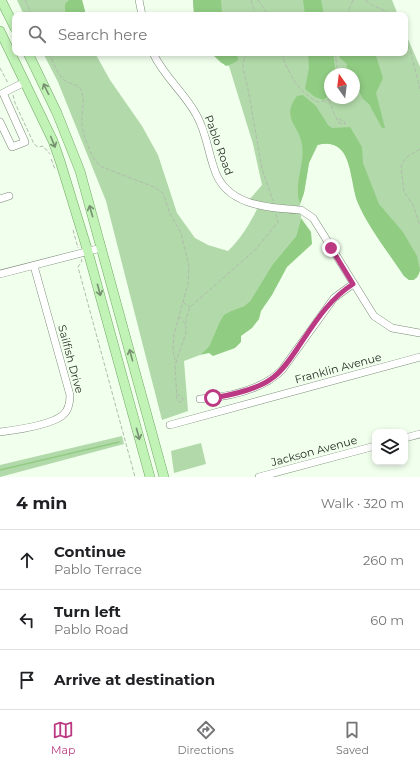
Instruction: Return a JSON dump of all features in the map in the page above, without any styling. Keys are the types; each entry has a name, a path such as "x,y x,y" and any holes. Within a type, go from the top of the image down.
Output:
{"main road":[{"path":"1,0 12,22"},
{"path":"0,31 12,55"},
{"path":"12,56 53,141 84,253 128,397 150,477"},
{"path":"29,56 57,113 80,171 164,477"},
{"path":"128,397 141,393"}],"street":[{"path":"139,0 141,12"},
{"name":"Pablo Road","path":"155,56 165,73 187,99 198,117 214,170 230,194 243,201 301,210 308,213 313,218 370,310 379,320 392,328 420,333"},
{"path":"0,122 12,147 25,142 1,92 25,82"},
{"path":"0,199 9,196"},
{"path":"0,274 101,248"},
{"name":"Sailfish Drive","path":"0,432 57,419 66,412 69,406 70,395 34,266"},
{"path":"200,399 227,395 253,388 272,379 282,370 334,298 353,284"},
{"name":"Franklin Avenue","path":"170,425 420,357"},
{"path":"408,437 420,434"},
{"name":"Jackson Avenue","path":"259,477 372,447"}],"path":[{"path":"25,0 31,12"},
{"path":"252,0 255,12"},
{"path":"258,0 266,12"},
{"path":"349,12 353,0"},
{"path":"366,0 370,5 381,7 387,12"},
{"path":"408,47 420,89"},
{"path":"51,56 63,79 78,85 82,91 84,99 82,128 97,163 102,167 158,189 165,196 170,214 182,233 189,266 188,284 178,316 173,343 176,361 177,394 178,401 182,402 183,398 177,394"},
{"path":"176,361 186,333 190,307 260,246 278,222 272,194 262,169 255,138 248,88 243,69 243,63 246,56"},
{"path":"283,56 290,76 302,90 318,102 324,101"},
{"path":"335,56 337,68"},
{"path":"0,68 12,88 15,103 34,144 38,147 43,146 48,150 55,170"},
{"path":"331,104 337,119"},
{"path":"420,149 407,157 401,167 404,192 413,204 420,226"},
{"path":"72,224 84,253 82,261 78,267 135,477"},
{"path":"183,302 190,307"},
{"path":"178,316 187,325"}],"shaded area":[{"path":"17,0 82,0 85,12 23,12"},
{"path":"69,0 82,0 85,12 65,12 65,4"},
{"path":"193,0 392,0 397,12 194,12"},
{"path":"193,0 221,0 222,12 194,12"},
{"path":"303,0 321,0 323,12 305,12"},
{"path":"408,39 420,67 420,270 417,278 409,280 404,276 379,239 362,210 356,195 347,159 344,153 341,149 333,145 318,145 309,163 304,193 300,204 301,218 296,236 272,265 250,301 244,306 233,310 219,323 209,346 200,355 184,361 188,411 162,420 106,201 58,82 45,56 97,56 110,80 142,126 158,155 177,213 195,238 208,245 228,251 242,235 256,211 259,205 249,200 262,185 253,144 229,66 221,63 214,56 408,56"},
{"path":"214,56 237,56 238,60 226,66"},
{"path":"308,56 333,56 335,68 324,68 324,99 315,97 305,89 309,68"},
{"path":"340,56 376,56 383,78 376,93 385,128 382,128 369,104 363,99 360,93 360,68 347,68 347,64"},
{"path":"303,95 316,106 328,125 332,128 350,127 362,147 363,163 379,204 403,232 417,256 420,270 419,274 414,280 409,280 404,276 366,220 355,195 347,159 338,147 329,144 317,145 309,163 304,193 300,204 298,197 298,182 302,160 302,145 301,138 292,122 290,111 297,96"},
{"path":"301,218 311,232 312,244 287,267 272,295 261,311 259,319 252,328 241,336 241,342 235,348 213,356 209,353 200,355 209,346 224,315 244,306 250,301 272,265 296,236"},
{"path":"122,436 124,444 0,477 0,465"},
{"path":"201,443 206,464 174,473 171,451"}],"waterway":[{"path":"0,470 119,442"}],"route":[{"path":"213,398 253,388 272,379 282,370 334,298 353,284 331,248"}]}
